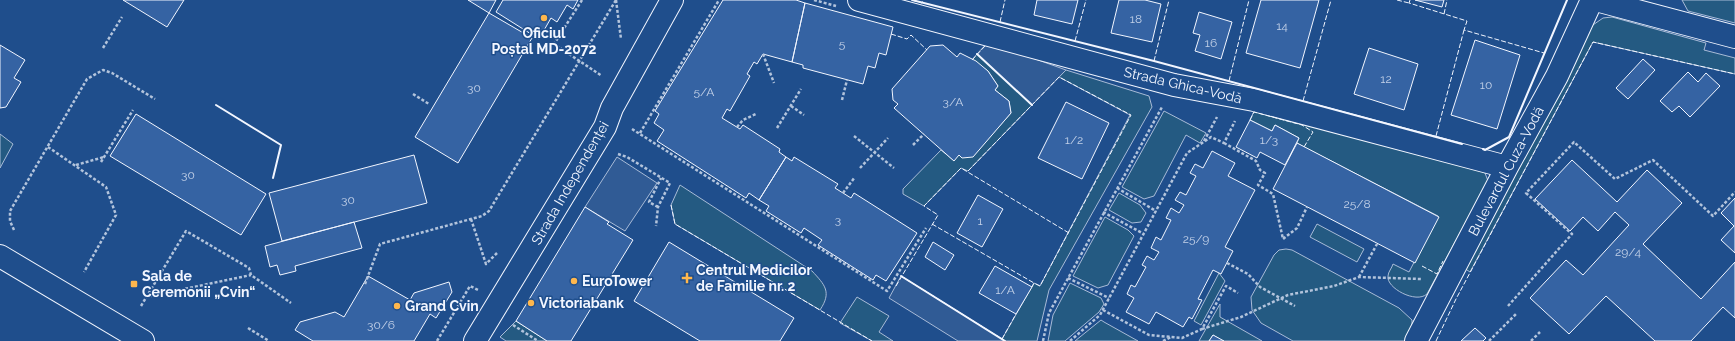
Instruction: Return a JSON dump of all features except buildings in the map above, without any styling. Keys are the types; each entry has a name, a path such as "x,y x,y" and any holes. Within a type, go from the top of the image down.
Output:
{"street":[{"name":"Strada Independenței","path":"475,341 605,127 612,108 672,0"},
{"name":"Strada Ghica-Vodă","path":"859,0 1174,86 1246,99 1507,167"},
{"name":"Bulevardul Cuza-Vodă","path":"1416,341 1507,167 1557,76 1592,0"},
{"path":"1596,0 1735,37"},
{"path":"0,256 143,341"}],"path":[{"path":"582,0 554,44 605,78"},
{"path":"616,0 622,45"},
{"path":"366,284 380,244 470,219 489,211 616,0"},
{"path":"639,134 719,0"},
{"path":"103,48 122,17"},
{"path":"763,54 774,83"},
{"path":"14,230 10,221 10,212 87,79 94,73 103,70 112,73 154,99"},
{"path":"842,100 847,80"},
{"path":"1043,341 1049,313 1103,212 1174,86"},
{"path":"777,128 801,89"},
{"path":"413,94 428,104"},
{"path":"1224,143 1246,99"},
{"path":"791,106 804,115"},
{"path":"101,162 133,110"},
{"path":"737,127 743,120 756,114"},
{"path":"632,129 888,291 926,228"},
{"path":"913,145 924,134"},
{"path":"854,136 894,168"},
{"path":"1070,341 1100,316 1187,153 1211,137 1256,161 1260,170 1265,173 1258,185 1273,194 1284,239 1297,228 1307,207"},
{"path":"860,168 888,138"},
{"path":"1508,306 1572,234 1526,193 1574,142 1615,179 1653,160 1713,216 1735,192"},
{"path":"48,147 106,187 116,215 84,272"},
{"path":"612,157 617,154 627,156 670,183 658,207 656,226"},
{"path":"76,165 104,157"},
{"path":"843,193 855,177"},
{"path":"658,207 649,202 661,178"},
{"path":"1117,188 1156,210"},
{"path":"1103,212 1144,234"},
{"path":"470,219 486,264"},
{"path":"141,306 186,231 249,268 251,275 291,303"},
{"path":"1359,277 1377,244"},
{"path":"1227,263 1248,274 1260,287 1295,306"},
{"path":"146,297 251,275"},
{"path":"1103,310 1149,336 1182,338 1202,329 1241,316 1288,295 1334,286 1359,277 1449,279"},
{"path":"1068,278 1109,298"},
{"path":"437,341 470,286 480,291"},
{"path":"1202,329 1226,286 1238,293"},
{"path":"1489,341 1517,313"},
{"path":"248,328 269,341"},
{"path":"517,328 538,341"},
{"path":"1531,341 1540,332"},
{"path":"1164,341 1172,337"}],"shaded area":[{"path":"1682,0 1735,0 1735,23 1688,11"},
{"path":"1612,17 1706,43 1704,50 1735,58 1735,74 1593,42 1470,272 1464,268 1590,27 1603,18"},
{"path":"988,42 1066,70 1032,105 977,54"},
{"path":"977,54 1032,105 968,171 961,168 924,206 903,194 903,189 941,150 953,160 959,155 973,156 1011,113 1009,101 995,90 998,86 988,71 972,60"},
{"path":"1066,70 1149,96 1152,107 1049,290 1037,341 1005,341 1002,339 1034,283 1040,286 1130,115 1059,77"},
{"path":"1255,109 1477,167 1485,173 1488,181 1427,294 1422,297 1416,297 1409,296 1397,290 1389,281 1388,274 1393,264 1409,272 1438,216 1304,147 1297,143 1299,138 1275,125 1272,131 1250,120"},
{"path":"1164,111 1206,133 1200,143 1186,135 1154,196 1144,199 1122,187"},
{"path":"0,134 13,144 0,168"},
{"path":"617,157 657,183 625,231 585,207"},
{"path":"680,185 812,271 820,280 826,293 824,304 820,310 675,224 671,205"},
{"path":"1119,193 1140,205 1146,213 1141,222 1132,223 1109,210"},
{"path":"1105,217 1128,230 1134,236 1108,285 1098,288 1073,276"},
{"path":"1317,224 1364,249 1357,262 1310,237"},
{"path":"1279,250 1292,250 1399,308 1412,320 1412,325 1406,341 1293,341 1261,323 1252,310 1251,297 1274,255"},
{"path":"1219,273 1225,281 1201,325 1194,321"},
{"path":"901,276 1005,341 958,341 889,298"},
{"path":"1070,283 1101,298 1104,304 1099,312 1065,341 1048,341 1053,315"},
{"path":"857,297 889,316 879,332 893,341 872,341 840,323"},
{"path":"1220,304 1220,317 1262,341 1223,341 1213,335 1209,341 1199,341"},
{"path":"1101,320 1104,322 1138,341 1075,341"},
{"path":"516,321 547,341 506,341 500,337"}],"fence":[{"path":"912,0 922,3 923,0"},
{"path":"1000,22 1005,0"},
{"path":"1075,41 1086,0"},
{"path":"1154,61 1169,0"},
{"path":"1229,81 1249,0"},
{"path":"1303,101 1331,0"},
{"path":"1397,0 1409,3"},
{"path":"1410,0 1409,3 1467,21 1464,30 1544,53"},
{"path":"1444,14 1447,0"},
{"path":"1436,136 1464,30"},
{"path":"891,34 907,39 911,35 927,50"},
{"path":"1436,341 1456,299 1593,42 1735,74"},
{"path":"972,60 985,46"},
{"path":"968,171 1059,77 1131,115 1040,286 1034,283 1032,287"},
{"path":"1250,120 1254,112 1302,125 1313,132 1304,147"},
{"path":"896,286 938,215 924,206 961,168 1069,233"},
{"path":"671,205 675,224 872,341"},
{"path":"932,224 1034,283"},
{"path":"1422,266 1437,274 1443,261"},
{"path":"901,276 1002,339 1016,314"}],"wall":[{"path":"912,0 1154,61 1462,144"},
{"path":"1483,149 1485,150 1509,137 1567,0"},
{"path":"977,54 1032,105"},
{"path":"216,105 281,145 273,178"},
{"path":"901,276 1005,341"}],"place":[{"name":"Oficiul Poștal MD-2072","path":"544,18"},
{"name":"Centrul Medicilor de Familie nr. 2","path":"687,278"},
{"name":"EuroTower","path":"574,281"},
{"name":"Sala de Ceremonii „Cvin“","path":"134,284"},
{"name":"Victoriabank","path":"531,303"},
{"name":"Grand Cvin","path":"397,306"}]}
